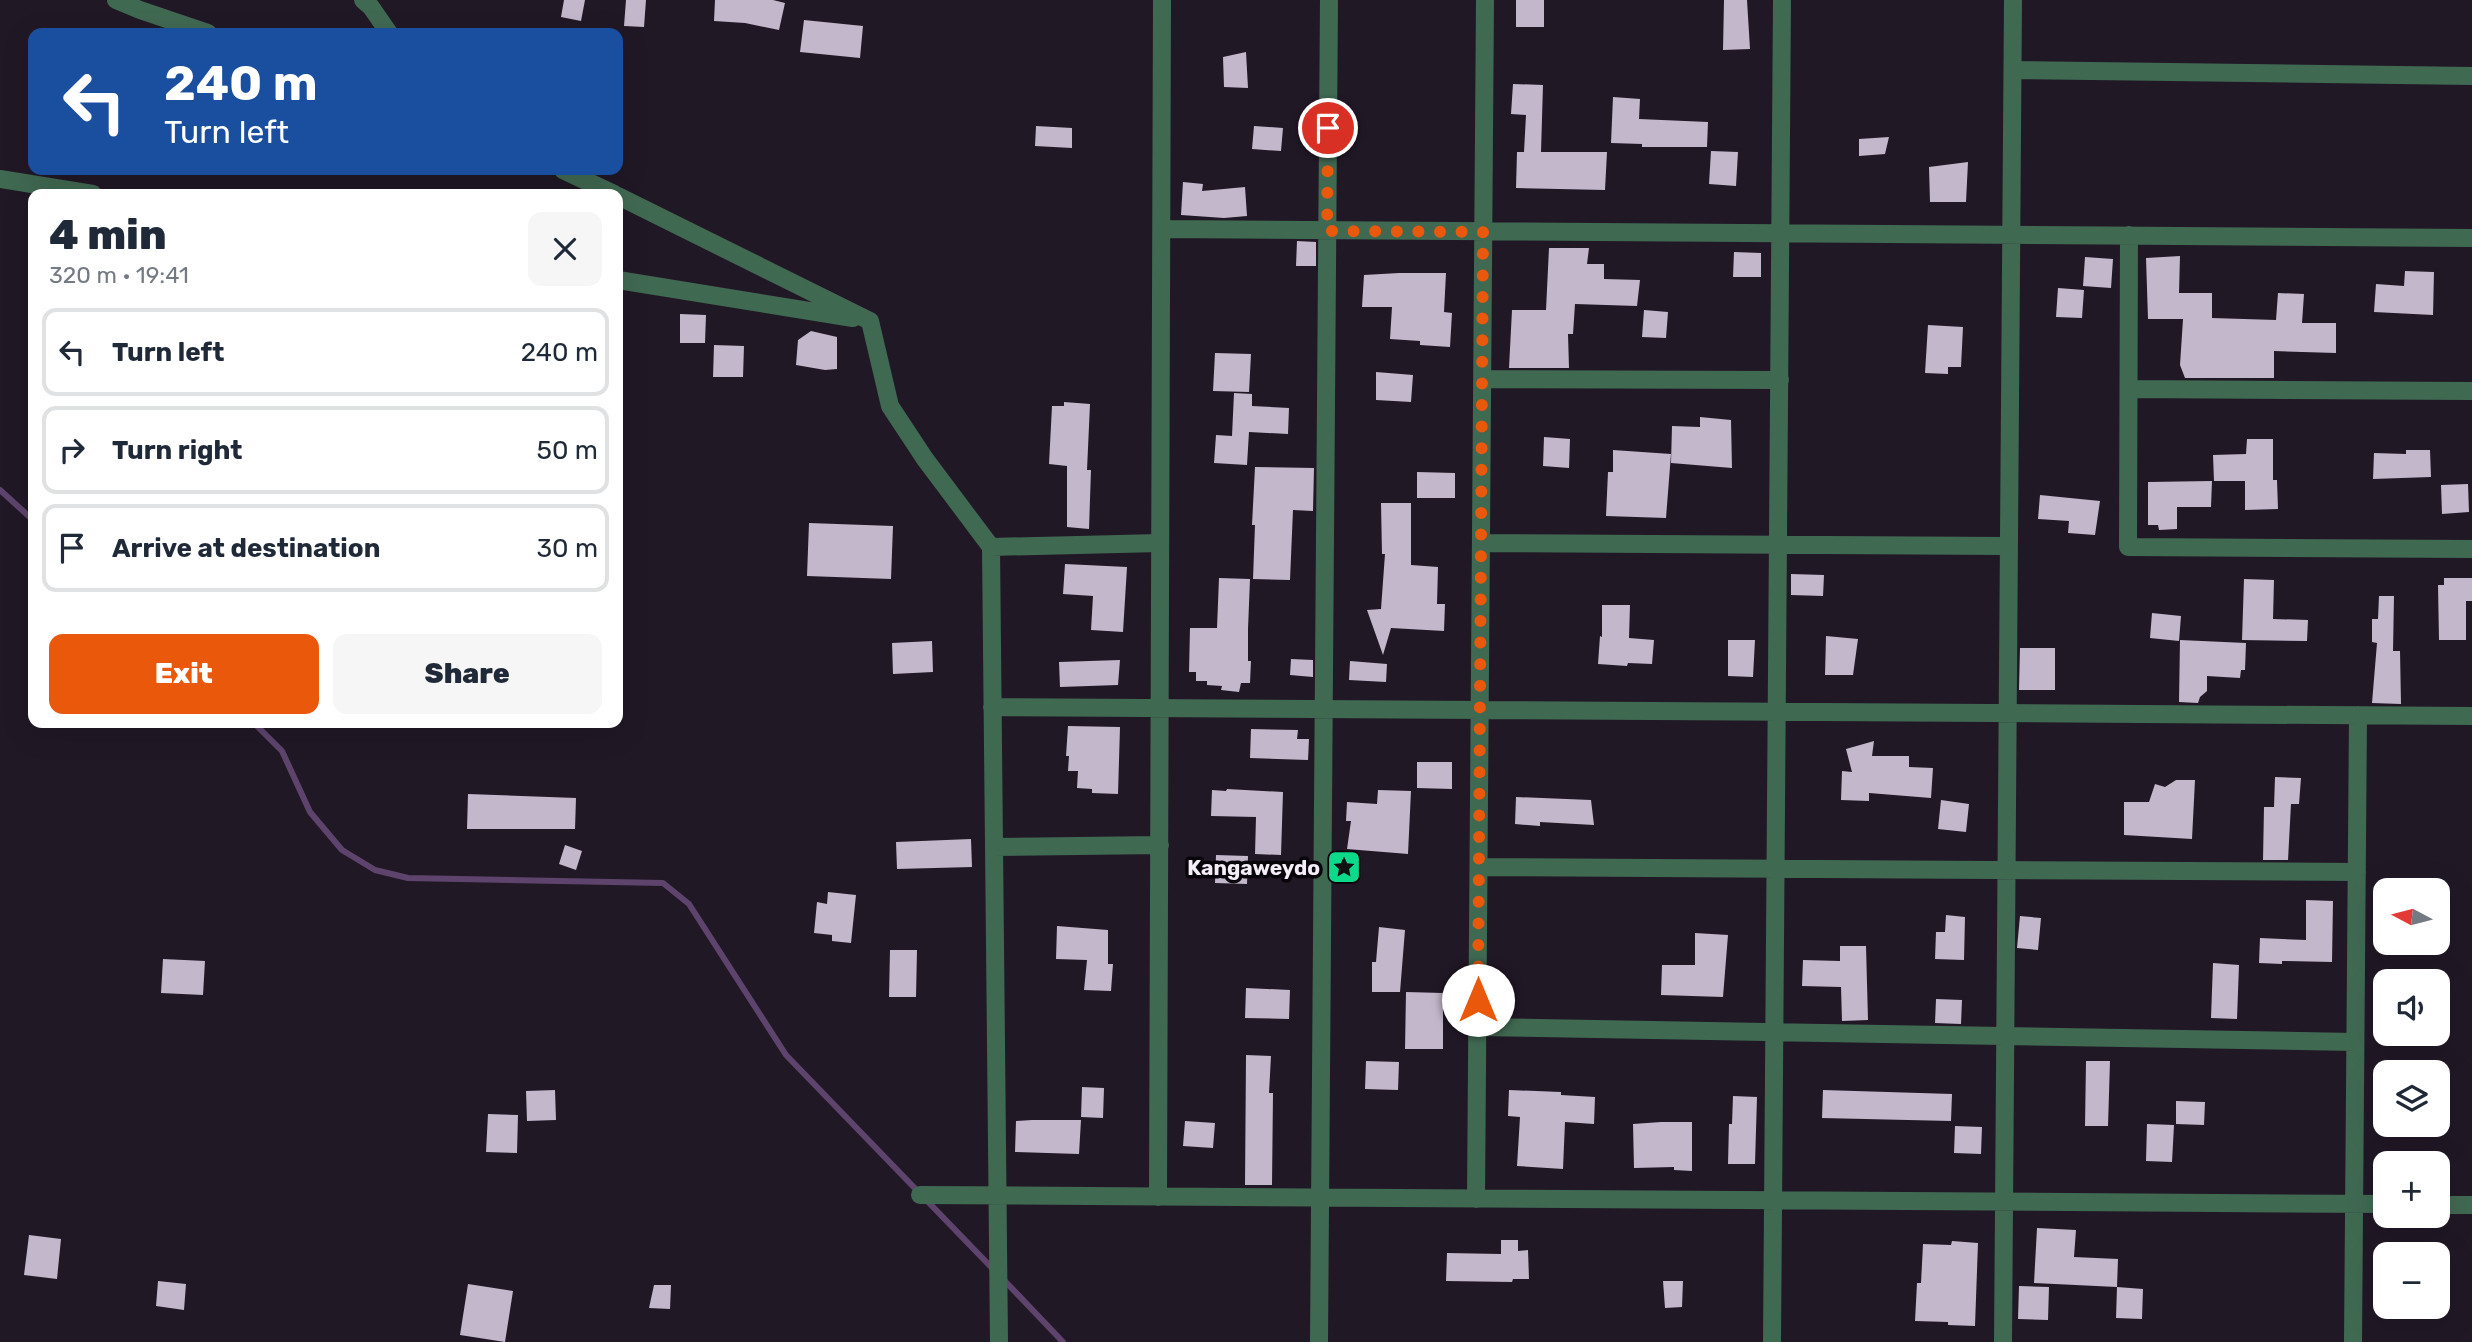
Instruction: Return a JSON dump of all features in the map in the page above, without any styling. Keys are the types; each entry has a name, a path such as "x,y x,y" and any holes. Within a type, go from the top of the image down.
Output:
{"street":[{"path":"116,0 193,28"},
{"path":"363,0 385,28"},
{"path":"1158,1197 1162,0"},
{"path":"1319,1342 1329,0"},
{"path":"1476,1199 1485,0"},
{"path":"1772,1342 1782,0"},
{"path":"2003,1342 2013,0"},
{"path":"2013,70 2472,76"},
{"path":"574,175 603,189"},
{"path":"0,179 62,189"},
{"path":"623,198 870,321"},
{"path":"1162,229 2472,238"},
{"path":"2129,236 2128,547 2472,549"},
{"path":"623,281 870,321"},
{"path":"870,321 890,406 925,459 991,547 999,1342"},
{"path":"1483,379 1780,380"},
{"path":"2129,389 2472,391"},
{"path":"991,547 1160,543"},
{"path":"1481,543 2009,546"},
{"path":"992,707 2472,716"},
{"path":"2353,1342 2358,715"},
{"path":"994,848 1160,845"},
{"path":"1479,867 2357,872"},
{"path":"1478,1027 2355,1042"},
{"path":"920,1195 2373,1204"},
{"path":"2450,1205 2472,1205"}],"building":[{"path":"564,0 585,0 581,21 561,17"},
{"path":"626,0 646,0 644,27 624,26"},
{"path":"715,0 773,0 785,3 779,30 745,23 714,21"},
{"path":"1516,0 1544,0 1544,27 1516,27"},
{"path":"1724,0 1747,0 1750,49 1723,50"},
{"path":"804,20 863,26 860,58 800,52"},
{"path":"1246,52 1248,88 1224,87 1223,57"},
{"path":"1513,84 1543,85 1541,152 1607,152 1605,190 1516,188 1517,152 1524,152 1526,115 1511,114"},
{"path":"1613,97 1640,99 1639,119 1708,122 1707,147 1642,147 1642,144 1611,143"},
{"path":"1036,126 1072,128 1072,148 1035,146"},
{"path":"1254,126 1283,128 1281,151 1252,149"},
{"path":"1889,137 1885,154 1859,156 1859,139"},
{"path":"1711,151 1738,152 1736,186 1709,184"},
{"path":"1968,162 1966,202 1930,202 1929,167"},
{"path":"1183,182 1203,184 1202,191 1245,187 1247,216 1224,218 1181,215"},
{"path":"1297,241 1316,242 1316,266 1296,266"},
{"path":"1549,248 1589,248 1587,264 1604,264 1604,279 1640,280 1637,306 1575,304 1573,334 1568,334 1569,368 1509,368 1512,310 1546,310"},
{"path":"1734,252 1761,253 1761,277 1733,277"},
{"path":"2180,256 2179,293 2212,293 2212,318 2276,320 2278,293 2304,294 2302,323 2336,323 2336,353 2274,351 2274,378 2185,378 2180,365 2183,319 2148,319 2146,258"},
{"path":"2085,257 2113,259 2111,288 2083,286"},
{"path":"2405,271 2434,272 2433,315 2374,312 2376,284 2404,286"},
{"path":"1446,273 1444,312 1452,313 1450,347 1390,339 1392,307 1362,307 1364,275"},
{"path":"2058,288 2084,290 2082,318 2056,317"},
{"path":"1644,310 1668,312 1666,338 1642,337"},
{"path":"680,314 706,315 705,343 680,343"},
{"path":"1928,325 1963,327 1961,367 1948,367 1948,374 1925,373"},
{"path":"811,331 837,337 837,369 825,370 796,365 798,340"},
{"path":"714,345 744,346 743,377 713,377"},
{"path":"1215,353 1251,354 1249,392 1213,391"},
{"path":"1376,372 1413,375 1411,402 1376,400"},
{"path":"1234,393 1252,394 1252,406 1289,408 1288,434 1249,432 1247,465 1214,463 1216,435 1232,436"},
{"path":"1064,402 1090,404 1087,470 1091,470 1089,529 1067,527 1067,466 1049,464 1052,406 1064,406"},
{"path":"1700,417 1731,420 1732,468 1671,463 1672,426 1700,427"},
{"path":"1544,437 1570,439 1569,468 1543,466"},
{"path":"2247,439 2273,439 2273,480 2277,480 2278,509 2245,510 2245,481 2214,481 2213,455 2246,454"},
{"path":"1613,450 1671,454 1666,518 1606,516 1608,472 1613,472"},
{"path":"2406,450 2430,450 2431,477 2373,479 2374,453 2406,454"},
{"path":"1255,467 1314,468 1313,511 1293,510 1290,580 1253,579"},
{"path":"1417,472 1455,473 1455,498 1417,498"},
{"path":"2212,481 2211,507 2177,507 2177,529 2159,530 2158,525 2148,525 2148,482"},
{"path":"2468,484 2469,512 2442,514 2441,485"},
{"path":"2040,495 2100,501 2095,535 2068,533 2069,521 2038,519"},
{"path":"1381,503 1411,503 1411,565 1438,567 1437,604 1445,604 1444,631 1391,628 1383,655 1367,610 1381,609 1385,554 1382,554"},
{"path":"809,523 893,526 891,579 807,576"},
{"path":"1065,564 1127,567 1123,632 1091,630 1093,596 1063,594"},
{"path":"1791,574 1824,575 1823,596 1791,595"},
{"path":"1219,578 1250,579 1250,683 1241,683 1239,692 1221,690 1222,686 1207,685 1207,681 1196,681 1196,672 1189,672 1190,628 1217,628"},
{"path":"2444,578 2472,578 2472,601 2466,601 2466,640 2439,640 2438,585 2444,585"},
{"path":"2244,579 2274,580 2273,619 2308,620 2307,641 2242,640"},
{"path":"2379,596 2394,596 2393,651 2400,651 2401,704 2372,703 2377,643 2372,642 2372,619 2378,619"},
{"path":"1602,605 1630,605 1629,638 1654,640 1652,664 1598,664 1600,636 1602,637"},
{"path":"2152,613 2181,616 2179,641 2150,638"},
{"path":"1826,636 1858,639 1853,675 1825,675"},
{"path":"1728,640 1755,640 1753,677 1728,676"},
{"path":"2180,640 2246,643 2245,670 2241,670 2240,678 2207,676 2207,691 2198,703 2179,702"},
{"path":"932,641 933,672 893,674 892,643"},
{"path":"2020,648 2055,648 2055,690 2019,690"},
{"path":"1291,659 1313,660 1313,677 1290,675"},
{"path":"1120,660 1118,685 1060,687 1059,662"},
{"path":"1350,661 1387,664 1386,682 1349,680"},
{"path":"1068,726 1120,727 1118,794 1092,793 1092,789 1077,788 1078,771 1068,771"},
{"path":"1251,729 1298,730 1297,739 1309,739 1308,760 1250,758"},
{"path":"1874,741 1872,756 1909,756 1909,767 1933,768 1931,798 1869,793 1869,801 1841,800 1842,771 1852,772 1846,749"},
{"path":"1417,762 1452,762 1452,789 1417,788"},
{"path":"2275,777 2301,778 2299,804 2291,804 2288,860 2263,860 2264,807 2274,807"},
{"path":"2176,780 2195,780 2192,839 2124,835 2124,802 2149,802 2155,784 2165,787"},
{"path":"1212,790 1283,792 1281,855 1255,854 1256,817 1211,816"},
{"path":"1378,790 1411,791 1408,854 1347,849 1351,821 1346,821 1347,802 1377,804"},
{"path":"468,794 576,798 575,829 467,829"},
{"path":"1516,797 1591,800 1594,825 1540,822 1540,826 1515,824"},
{"path":"1941,800 1969,804 1966,832 1938,829"},
{"path":"971,839 972,867 897,869 896,842"},
{"path":"565,845 582,851 576,870 559,864"},
{"path":"1216,855 1248,856 1247,884 1215,883"},
{"path":"828,892 856,895 851,943 832,941 832,935 814,933 817,902 827,904"},
{"path":"2306,900 2333,901 2332,962 2259,963 2260,938 2306,940"},
{"path":"1946,915 1965,917 1964,960 1935,959 1936,932 1945,932"},
{"path":"2020,916 2041,918 2038,950 2017,948"},
{"path":"1057,926 1108,930 1108,964 1113,964 1111,991 1084,990 1087,960 1056,959"},
{"path":"1379,927 1405,930 1400,992 1372,992 1372,962 1376,962"},
{"path":"1695,933 1728,935 1723,997 1661,995 1662,965 1695,965"},
{"path":"1840,946 1866,946 1868,1020 1842,1021 1841,987 1802,986 1803,960 1840,961"},
{"path":"890,950 917,950 916,997 889,997"},
{"path":"163,959 205,961 203,995 161,993"},
{"path":"2213,963 2239,965 2237,1019 2211,1018"},
{"path":"1246,988 1290,990 1289,1019 1245,1018"},
{"path":"1406,992 1443,993 1443,1049 1405,1049"},
{"path":"1936,999 1962,1000 1961,1024 1935,1023"},
{"path":"1246,1055 1271,1056 1269,1093 1273,1093 1272,1185 1245,1185"},
{"path":"1366,1061 1399,1062 1398,1090 1365,1089"},
{"path":"2086,1061 2110,1061 2108,1126 2085,1126"},
{"path":"1082,1087 1104,1088 1103,1118 1081,1117"},
{"path":"555,1090 556,1120 527,1121 526,1091"},
{"path":"1509,1090 1561,1092 1561,1095 1595,1097 1594,1124 1565,1122 1563,1169 1517,1166 1520,1117 1508,1116"},
{"path":"1823,1090 1952,1094 1951,1121 1822,1118"},
{"path":"1733,1096 1757,1097 1755,1164 1728,1164"},
{"path":"2176,1101 2205,1102 2204,1125 2176,1124"},
{"path":"488,1114 518,1115 517,1153 486,1152"},
{"path":"1081,1120 1079,1154 1015,1152 1016,1121"},
{"path":"1185,1121 1215,1123 1213,1148 1183,1146"},
{"path":"1692,1122 1692,1171 1674,1170 1674,1167 1634,1168 1633,1124"},
{"path":"2147,1124 2174,1125 2172,1162 2146,1161"},
{"path":"1955,1126 1982,1127 1981,1154 1954,1153"},
{"path":"2037,1228 2076,1230 2074,1257 2118,1259 2117,1287 2034,1283"},
{"path":"29,1235 61,1239 57,1279 24,1275"},
{"path":"1501,1240 1518,1240 1518,1251 1528,1250 1529,1279 1513,1279 1512,1282 1446,1281 1447,1253 1501,1254"},
{"path":"1952,1241 1978,1243 1975,1326 1915,1321 1923,1244 1951,1245"},
{"path":"158,1281 186,1284 184,1310 156,1306"},
{"path":"1663,1281 1683,1281 1682,1307 1665,1308"},
{"path":"468,1284 513,1291 505,1342 460,1335"},
{"path":"654,1285 671,1285 670,1309 649,1308"},
{"path":"2019,1286 2049,1287 2048,1320 2018,1319"},
{"path":"2117,1287 2143,1289 2142,1319 2116,1318"}],"waterway":[{"path":"0,490 28,515"},
{"path":"259,728 282,751 310,812 342,850 375,870 408,878 663,883 689,904 786,1055 994,1270"},
{"path":"1002,1278 1063,1342"}],"place":[{"name":"Kangaweydo","path":"1344,867"}],"route":[{"path":"1328,128 1327,231 1483,232 1478,1000"}]}
